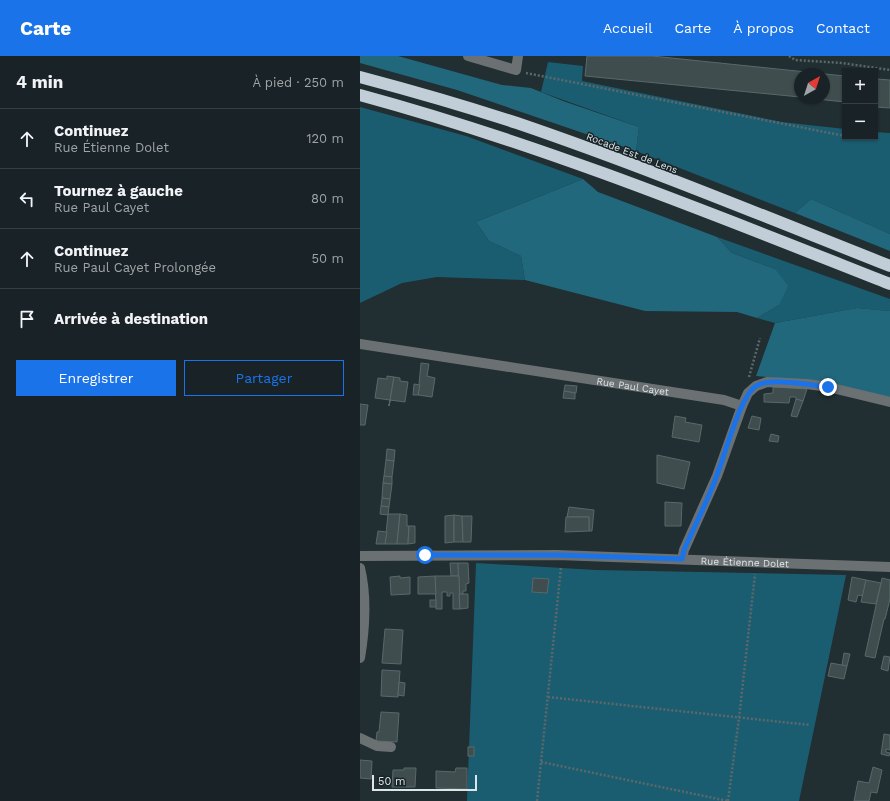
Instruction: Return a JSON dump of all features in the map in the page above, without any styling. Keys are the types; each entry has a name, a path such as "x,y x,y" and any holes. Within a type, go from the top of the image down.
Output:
{"highway":[{"name":"Rocade Est de Lens","path":"360,76 438,98 545,133 609,156 890,266"},
{"path":"360,95 432,114 596,170 890,284"}],"street":[{"path":"468,56 516,70 518,56"},
{"name":"Rue Paul Cayet","path":"360,344 724,400 742,406"},
{"path":"682,559 684,550 717,476 742,406 748,393 753,389 767,382 807,384 828,387 890,402"},
{"name":"Rue Étienne Dolet","path":"360,556 562,555 890,567"},
{"path":"360,568 364,595 365,621 360,658"},
{"path":"360,738 377,746 392,747"}],"path":[{"path":"789,56 795,60 890,70"},
{"path":"516,70 543,77 842,135"},
{"path":"753,389 749,382 749,375 760,338"},
{"path":"537,801 562,555"},
{"path":"541,762 728,801 740,718 756,562"},
{"path":"548,697 810,725"}],"shaded area":[{"path":"360,56 398,56 502,85 531,88 563,101 639,127 636,151 457,90 360,63"},
{"path":"548,62 583,66 582,81 782,122 842,129 842,140 878,140 878,132 890,133 890,234 811,199 795,213 636,151 639,127 541,92"},
{"path":"360,107 466,136 583,179 476,222 489,241 521,256 525,280 437,277 402,283 360,303"},
{"path":"583,179 598,192 717,237 732,253 775,269 788,286 779,305 757,318 737,312 645,311 525,280 521,256 489,241 476,222"},
{"path":"811,199 890,234 890,251 795,213"},
{"path":"717,237 890,299 890,311 857,308 775,323 757,318 779,305 775,269 732,253"},
{"path":"857,308 890,311 890,398 825,383 756,376 775,323"},
{"path":"476,563 596,570 846,575 799,801 467,801"}],"building":[{"path":"587,56 652,56 794,71 794,96 585,76"},
{"path":"830,74 842,76 842,102 830,100"},
{"path":"878,79 890,80 890,108 878,107"},
{"path":"421,363 429,364 427,376 435,378 432,397 418,395"},
{"path":"387,376 394,377 389,406 390,400 375,398 378,378 387,379"},
{"path":"394,377 400,378 400,381 408,382 405,402 390,400"},
{"path":"414,384 420,385 418,395 413,395"},
{"path":"565,385 577,386 576,393 564,391"},
{"path":"773,387 807,389 803,401 796,399 796,397 790,397 789,403 764,402 764,394 773,393"},
{"path":"564,391 575,393 575,399 563,398"},
{"path":"796,399 803,401 797,417 791,416"},
{"path":"360,404 368,405 365,425 360,425"},
{"path":"675,416 686,418 685,422 702,425 699,442 672,437"},
{"path":"752,416 761,418 759,430 748,428"},
{"path":"771,434 779,436 778,442 769,441"},
{"path":"387,449 395,450 394,461 386,460"},
{"path":"657,455 690,462 684,489 657,483"},
{"path":"386,460 394,461 392,477 384,476"},
{"path":"384,476 392,477 392,484 383,483"},
{"path":"383,483 392,484 390,499 382,498"},
{"path":"382,498 390,499 389,507 381,506"},
{"path":"665,502 682,503 681,526 665,526"},
{"path":"381,506 389,507 388,515 380,514"},
{"path":"569,507 594,510 592,531 589,531 589,517 567,517"},
{"path":"388,514 400,514 397,544 385,544"},
{"path":"400,514 407,515 407,526 409,526 408,544 397,544"},
{"path":"454,515 454,542 445,543 445,516"},
{"path":"454,515 462,516 463,542 454,542"},
{"path":"462,516 472,516 471,542 463,542"},
{"path":"566,517 589,517 589,531 565,532"},
{"path":"409,526 415,526 415,543 408,544"},
{"path":"378,531 387,532 385,544 376,544"},
{"path":"450,563 458,563 459,576 451,576"},
{"path":"458,563 468,563 469,583 466,584 466,591 463,591 463,594 459,594"},
{"path":"400,576 400,578 410,577 410,594 391,595 390,577"},
{"path":"435,576 459,576 460,609 453,609 453,593 450,593 450,596 447,596 447,592 442,592 442,609 436,609"},
{"path":"435,576 436,594 418,594 418,577"},
{"path":"852,577 866,580 863,596 858,595 856,602 848,600"},
{"path":"533,578 549,579 547,593 532,592"},
{"path":"882,578 890,580 890,599 875,658 865,656"},
{"path":"866,580 881,583 876,604 861,602"},
{"path":"459,594 468,594 468,608 460,609"},
{"path":"430,600 436,600 436,607 430,607"},
{"path":"385,629 403,630 401,664 382,663"},
{"path":"844,653 850,654 847,666 842,665"},
{"path":"884,656 890,657 888,671 881,669"},
{"path":"831,663 847,666 844,679 828,676"},
{"path":"382,670 400,671 398,697 381,696"},
{"path":"399,682 405,683 404,696 398,695"},
{"path":"381,712 399,713 397,742 376,741 377,732 379,732"},
{"path":"884,734 890,735 890,750 886,749 886,752 890,753 889,756 881,754"},
{"path":"468,747 474,747 474,756 468,756"},
{"path":"360,760 372,761 371,779 360,778"},
{"path":"873,767 882,770 877,793 871,792 869,801 854,801 858,781 869,783"},
{"path":"404,768 416,768 415,787 392,787 393,770 404,770"},
{"path":"456,768 467,768 467,789 436,788 436,771 455,772"}],"route":[{"path":"425,555 493,554 682,559 684,550 717,476 748,393 756,386 767,382 807,384 828,387"}]}
